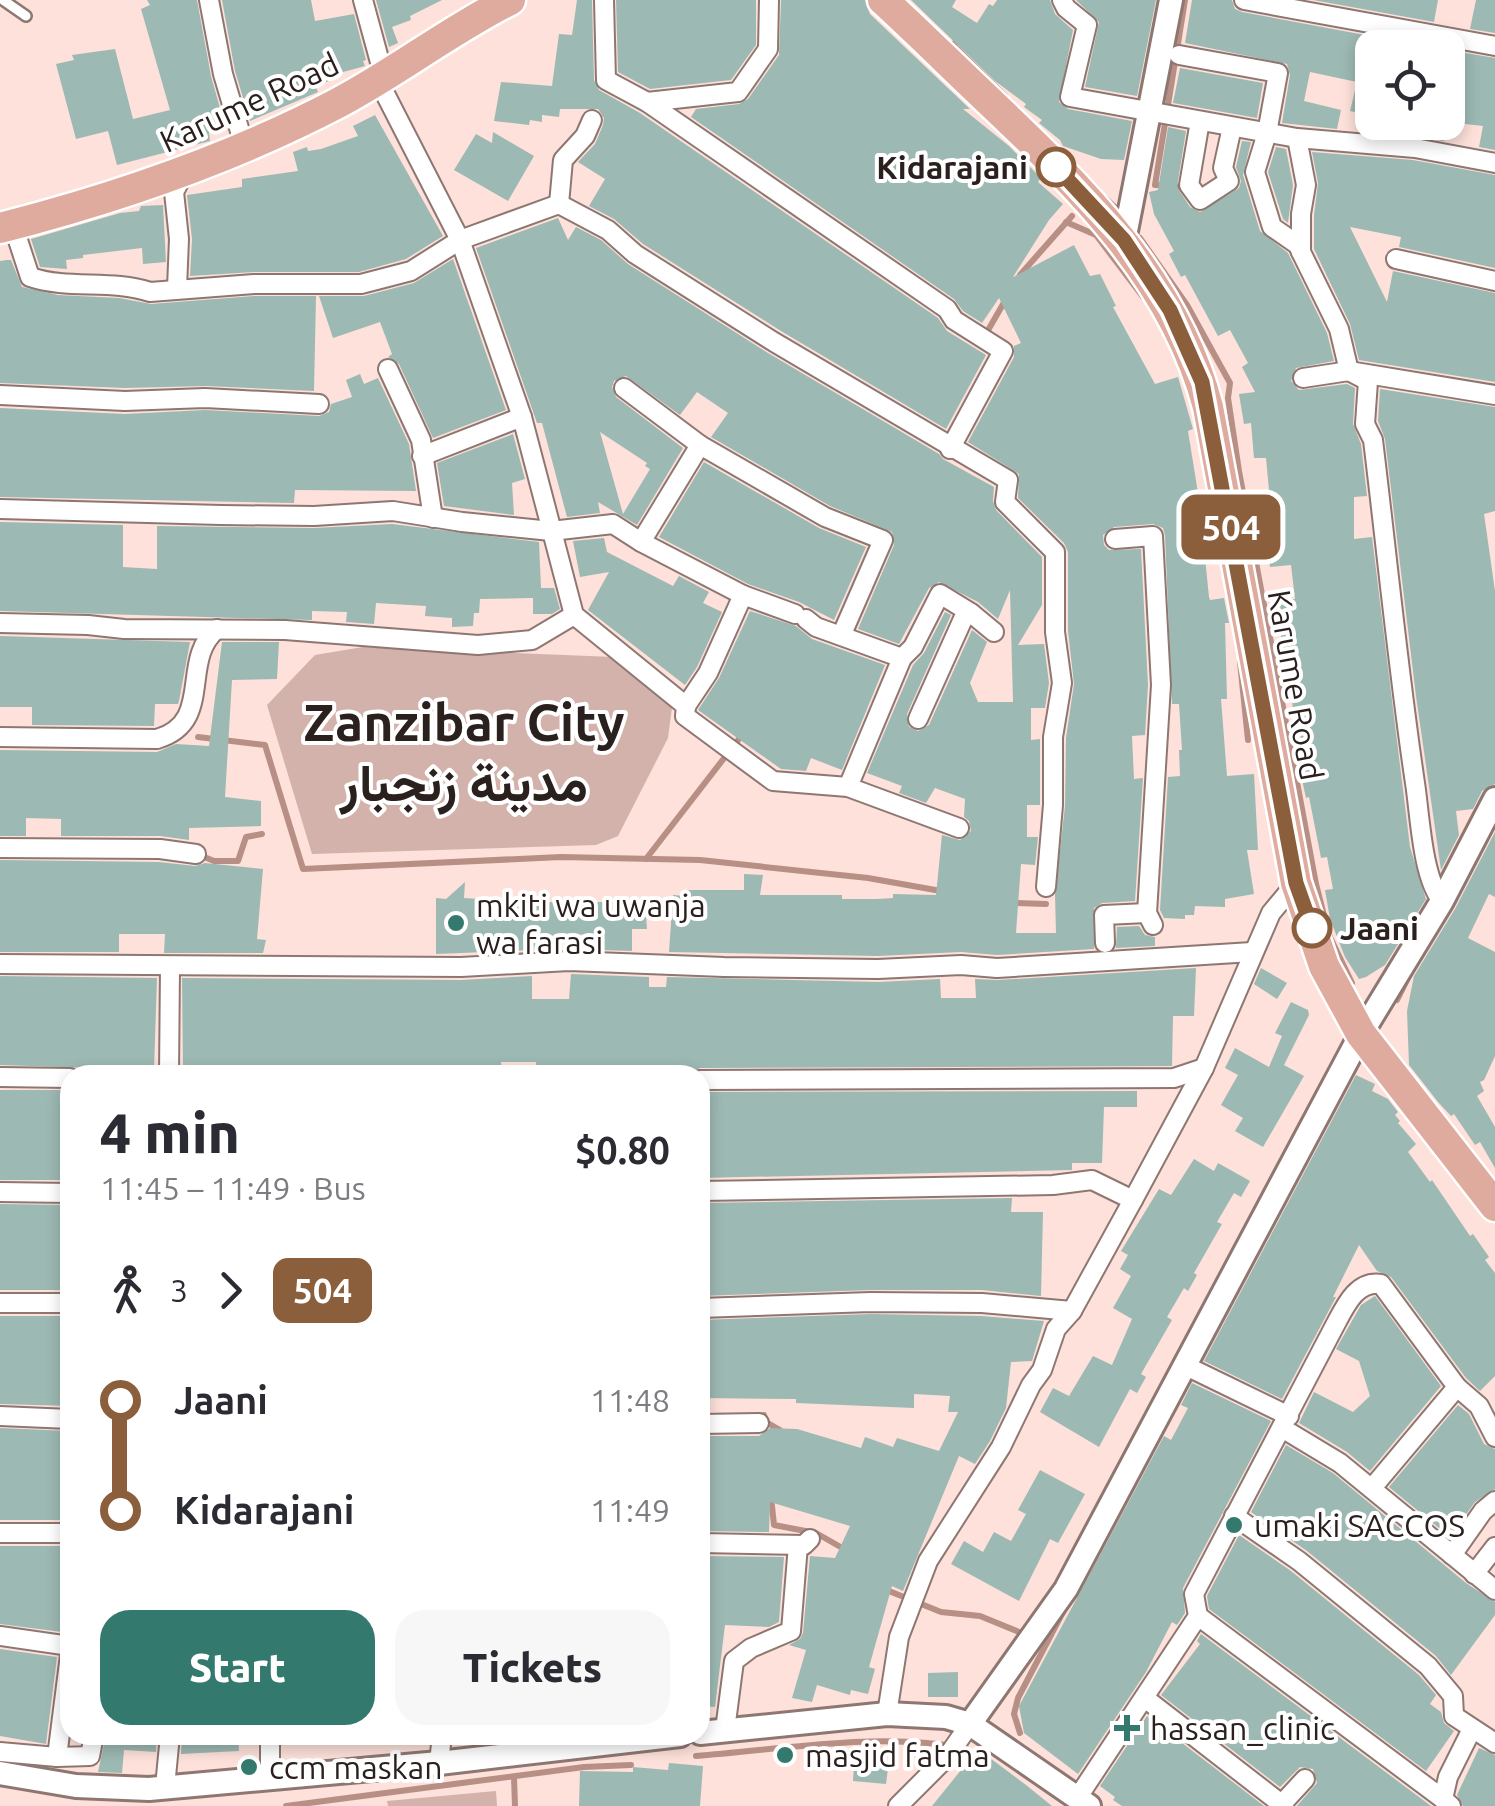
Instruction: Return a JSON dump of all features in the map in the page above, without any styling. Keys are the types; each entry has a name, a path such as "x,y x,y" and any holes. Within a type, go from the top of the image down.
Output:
{"main road":[{"name":"Karume Road","path":"6,227 184,173 244,146 337,104 482,8 510,0"},
{"name":"Karume Road","path":"883,0 1034,143 1124,240 1170,310 1202,382 1208,406 1296,883 1324,966 1361,1034 1491,1192"}],"street":[{"path":"209,0 223,74 244,146"},
{"path":"363,0 381,78 460,240 522,417 574,615 686,706"},
{"path":"604,0 606,80 647,102 1003,352 950,449"},
{"path":"647,102 738,92 768,48 769,0"},
{"path":"1062,0 1087,25 1070,96 1297,138 1416,148 1495,163"},
{"path":"1124,240 1161,114 1171,0"},
{"path":"1244,0 1495,46"},
{"path":"1179,55 1278,73 1256,172 1272,227 1298,245 1339,329 1349,371 1368,382 1365,424 1373,440 1392,628 1424,841 1434,892 1442,901"},
{"path":"560,204 563,160 585,136 592,120"},
{"path":"1200,121 1189,185 1200,200 1228,181 1223,168 1232,127"},
{"path":"1297,138 1306,185 1301,252"},
{"path":"177,288 179,240 174,192 184,173"},
{"path":"6,227 30,277 49,283 136,287 150,292 360,284 411,271 460,240 560,204 608,230 636,254 774,342 1008,480 1004,502 1055,552 1056,632 1062,683 1054,738 1046,887"},
{"path":"1396,259 1495,281"},
{"path":"388,369 421,440 433,518"},
{"path":"1303,378 1349,371 1495,396"},
{"path":"624,388 700,446 835,522 883,540 842,634"},
{"path":"0,395 125,402 205,398 319,404"},
{"path":"422,456 522,417"},
{"path":"642,542 700,446"},
{"path":"0,509 221,516 393,511 551,531 614,524 743,596 902,658"},
{"path":"1105,943 1104,915 1150,919 1161,684 1153,536 1115,539"},
{"path":"848,787 902,658 913,647 940,594 994,632"},
{"path":"743,596 708,673 686,706 685,716 773,781 848,787 959,828"},
{"path":"918,720 963,618 971,613"},
{"path":"0,624 285,630 478,646 532,640 574,615"},
{"path":"0,738 157,738 174,734 191,710 207,638 217,629"},
{"path":"898,1806 947,1757 1066,1589 1361,1034 1442,901 1495,798"},
{"path":"0,848 160,848 196,854"},
{"path":"887,1714 899,1637 928,1560 1001,1447 1031,1384 1042,1370 1056,1329 1072,1312 1204,1068 1271,914 1296,883"},
{"path":"0,964 461,967 570,961 724,967 996,968 1252,952"},
{"path":"169,1065 170,967"},
{"path":"710,1080 1174,1078 1204,1068"},
{"path":"0,1077 60,1078"},
{"path":"710,1192 1053,1185 1092,1180 1133,1200"},
{"path":"0,1192 60,1193"},
{"path":"710,1732 887,1714 946,1717 1083,1801 1198,1616 1194,1594 1353,1295 1374,1282 1381,1284 1457,1387 1478,1406 1495,1437"},
{"path":"0,1303 60,1304"},
{"path":"710,1308 982,1303 1072,1312"},
{"path":"1184,1365 1286,1422 1495,1590"},
{"path":"1372,1488 1457,1387"},
{"path":"0,1416 60,1419"},
{"path":"710,1424 759,1423"},
{"path":"1452,1555 1483,1511 1495,1501"},
{"path":"1234,1516 1299,1561 1428,1666 1452,1696 1454,1716 1495,1743"},
{"path":"0,1533 60,1533"},
{"path":"710,1543 804,1542 790,1631 751,1648 734,1661 726,1730"},
{"path":"1474,1574 1495,1547"},
{"path":"1198,1616 1447,1802"},
{"path":"0,1636 60,1645"},
{"path":"1146,1699 1282,1805 1305,1779"},
{"path":"1447,1802 1448,1777 1472,1729"},
{"path":"57,1757 60,1734"},
{"path":"0,1752 90,1756 92,1745"},
{"path":"157,1793 168,1745"},
{"path":"270,1745 270,1778"},
{"path":"439,1762 441,1745"},
{"path":"0,1772 76,1786 157,1793 591,1745"}],"lane":[{"path":"4,0 26,16"}],"shaded area":[{"path":"363,647 613,657 672,707 668,738 618,836 596,845 312,854 267,705 315,655"},
{"path":"496,1791 497,1806 388,1806 387,1801"}],"building":[{"path":"147,0 197,0 225,126 209,132 210,141 117,165 108,131 76,139 56,64 74,60 72,55 115,49 133,119 170,110 141,9 150,5"},
{"path":"222,0 311,0 315,21 354,14 365,66 336,74 337,77 316,87 318,92 250,121 235,71"},
{"path":"376,0 442,0 392,27 398,43 389,47"},
{"path":"577,0 592,0 594,80 599,90 640,113 986,355 946,429 781,331 589,206 605,179 578,162 595,144 603,125 604,118 598,109 560,109 559,117 542,115 542,122 530,120 529,125 494,121 501,82 552,86 559,34 572,35"},
{"path":"616,0 756,0 756,45 731,80 650,89 618,72"},
{"path":"781,0 865,0 870,14 970,109 963,109 1009,146 1041,178 1038,182 1063,204 1013,277 1074,245 1090,276 1100,274 1116,306 1113,307 1155,384 1178,377 1193,429 1188,431 1198,493 1204,492 1208,517 1201,518 1209,597 1224,598 1229,623 1225,623 1227,699 1221,699 1227,776 1254,774 1258,850 1247,850 1254,894 1225,899 1225,907 1195,906 1194,915 1185,915 1185,919 1164,918 1160,910 1168,777 1180,776 1182,750 1179,704 1172,704 1165,535 1163,528 1153,524 1114,527 1103,535 1109,550 1141,549 1148,685 1145,735 1132,736 1134,779 1143,778 1135,901 1102,903 1094,908 1094,949 878,956 669,952 673,895 686,896 687,890 744,890 744,874 763,875 760,895 877,899 893,898 893,894 936,895 942,835 960,840 971,831 964,817 965,799 935,788 926,803 899,793 902,786 867,773 913,665 924,653 945,612 951,615 907,714 909,727 918,731 929,725 972,630 987,642 970,683 978,702 1013,702 1010,590 998,619 978,602 939,582 929,588 899,644 858,629 894,545 892,532 830,506 711,437 728,413 697,392 680,415 626,376 614,381 616,397 683,448 637,525 598,502 600,513 567,517 542,423 537,423 476,248 558,218 568,240 576,227 601,240 628,264 768,353 994,487 996,510 1042,557 1042,605 1018,645 1044,644 1049,683 1045,708 1031,708 1031,740 1040,739 1040,805 1027,805 1027,837 1038,837 1035,865 1021,864 1016,933 1056,933 1066,738 1074,684 1068,631 1068,552 1064,543 1018,498 1019,474 968,442 1014,357 1014,346 1021,343 999,298 982,323 963,311 954,299 691,117 696,109 739,104 748,99 779,55","holes":["600,432 647,463 645,466 650,469 623,514"]},
{"path":"911,0 956,0 952,7 977,23 989,4 993,6 997,0 1050,0 1055,14 1073,30 1059,102 1068,109 1132,121 1124,160 1101,159 1063,146 1039,123 1042,120 1024,107 1026,104 995,81"},
{"path":"1076,0 1156,0 1137,96 1085,87 1099,22"},
{"path":"1192,0 1232,0 1235,9 1242,12 1355,33 1355,82 1310,72 1304,101 1341,110 1337,129 1282,123 1290,75 1287,64 1185,43"},
{"path":"1313,0 1438,0 1434,22"},
{"path":"1476,0 1495,0 1495,33 1470,29"},
{"path":"1465,53 1495,58 1495,150 1479,147 1483,126 1465,124"},
{"path":"1180,68 1263,83 1257,118 1173,103"},
{"path":"375,115 443,236 406,259 359,272 190,276 192,239 187,195 242,187 242,179 298,171 293,152 307,147 308,151 321,149 358,136 353,126"},
{"path":"1168,127 1186,131 1177,187 1190,207 1200,212 1239,188 1236,167 1242,141 1251,142 1243,175 1260,231 1288,253 1327,333 1334,361 1296,368 1291,381 1299,390 1347,384 1355,388 1353,424 1361,444 1367,496 1354,497 1354,539 1372,537 1410,847 1426,899 1385,965 1359,979 1345,957 1330,919 1325,890 1333,889 1327,857 1321,858 1309,797 1306,798 1300,770 1305,769 1300,731 1295,731 1292,699 1283,699 1280,600 1295,599 1291,565 1270,567 1266,535 1273,534 1266,458 1254,458 1251,423 1244,424 1239,394 1255,392 1242,367 1248,363 1230,330 1218,336 1185,275 1181,277 1169,254 1174,251 1154,214 1149,192 1158,190"},
{"path":"493,132 534,156 508,201 454,170 476,134 492,143"},
{"path":"1276,147 1286,149 1293,185 1288,223 1283,219 1268,172"},
{"path":"1312,152 1413,160 1495,175 1495,268 1399,247 1401,237 1350,227 1387,302 1393,271 1495,293 1495,382 1359,360 1350,324 1314,249 1318,183"},
{"path":"163,205 166,262 143,264 142,248 83,255 66,260 67,269 40,267 31,239 139,211 141,206"},
{"path":"453,259 506,410 433,438 399,364 388,357 392,354 380,322 333,338 319,296 364,296 414,283"},
{"path":"11,260 22,287 58,295 151,304 254,296 316,296 314,391 0,383 0,261"},
{"path":"360,374 364,384 378,378 409,444 416,491 295,490 294,503 0,497 0,408 125,414 205,410 319,416 329,412 331,404 352,397 346,380"},
{"path":"1380,389 1495,407 1495,511 1484,514 1495,591 1495,784 1482,791 1473,809 1456,811 1459,835 1441,870 1385,439 1378,421"},
{"path":"513,434 525,479 512,483 514,515 444,506 437,463"},
{"path":"704,462 819,528 866,547 834,620 799,602 748,584 659,537"},
{"path":"0,522 123,525 123,567 157,569 157,526 314,528 392,524 539,542 541,588 554,588 560,609 552,614 533,614 533,598 480,599 473,626 452,627 452,618 425,616 426,606 376,603 374,624 346,622 347,612 312,611 312,620 0,611"},
{"path":"604,538 607,552 673,586 679,576 709,592 703,603 722,612 685,685 588,610 609,572 580,577 573,541"},
{"path":"750,611 796,626 812,639 885,665 842,770 811,758 806,771 781,769 698,710 719,678"},
{"path":"0,636 190,642 178,704 155,704 154,726 32,725 32,707 0,707"},
{"path":"222,642 279,642 277,679 232,680 225,797 261,801 261,826 189,828 189,840 160,836 61,836 61,819 26,818 26,836 0,836 0,750 157,752 176,744 209,746"},
{"path":"1495,832 1495,897 1489,894 1468,938 1495,952 1495,1056 1480,1082 1484,1091 1477,1096 1495,1127 1495,1168 1480,1142 1475,1145 1454,1114 1451,1116 1438,1102 1409,1065 1407,1011 1414,976"},
{"path":"0,860 195,866 205,863 263,869 257,939 266,940 263,953 164,953 165,934 119,934 119,952 0,952"},
{"path":"465,882 464,898 481,902 645,902 647,929 632,929 632,951 600,950 600,934 567,935 566,942 535,942 535,950 436,954 436,898 446,899"},
{"path":"1139,926 1145,935 1155,937 1155,946 1116,948 1117,927"},
{"path":"1196,968 1194,1016 1173,1016 1172,1066 710,1068 536,1062 183,1065 182,978 461,980 532,976 532,999 569,999 571,974 649,977 649,987 666,987 667,977 878,982 940,979 941,998 976,998 975,979"},
{"path":"1261,968 1287,983 1277,999 1254,984"},
{"path":"0,976 157,978 154,1065 0,1065"},
{"path":"1291,1002 1308,1010 1309,1015 1284,1065 1304,1076 1263,1147 1235,1131 1243,1118 1221,1105 1238,1075 1225,1068 1235,1048 1269,1067 1282,1036 1275,1033"},
{"path":"1356,1075 1375,1084 1372,1091 1388,1099 1398,1112 1398,1123 1416,1144 1408,1152 1489,1257 1485,1260 1495,1273 1495,1376 1480,1391 1466,1378 1391,1277 1377,1271 1359,1245 1282,1399 1204,1361"},
{"path":"0,1090 60,1090 60,1180 0,1180"},
{"path":"1137,1091 1137,1107 1104,1107 1102,1163 1072,1163 1072,1170 710,1178 710,1092"},
{"path":"1194,1159 1214,1171 1218,1163 1250,1181 1241,1197 1234,1193 1217,1222 1222,1224 1194,1273 1197,1275 1188,1291 1184,1288 1167,1317 1172,1320 1141,1374 1146,1377 1137,1393 1130,1389 1099,1447 1040,1412 1053,1388 1069,1396 1093,1356 1112,1365 1132,1319 1113,1308 1131,1276 1120,1269 1128,1255 1121,1251 1159,1189 1171,1195"},
{"path":"1012,1198 1011,1212 1043,1212 1041,1296 982,1290 710,1296 710,1203"},
{"path":"0,1204 60,1205 60,1290 0,1290"},
{"path":"1375,1296 1441,1386 1370,1471 1299,1423 1314,1392 1353,1412 1370,1396 1359,1361 1336,1349 1361,1305"},
{"path":"871,1314 1044,1321 1032,1361 1011,1362 1006,1408 990,1441 975,1464 959,1456 903,1591 892,1586 869,1667 875,1669 868,1694 851,1690 850,1695 817,1685 812,1702 792,1698 806,1650 789,1645 803,1633 810,1556 835,1558 850,1526 770,1502 769,1532 710,1531 710,1436 759,1436 770,1428 797,1429 861,1448 865,1437 893,1447 897,1438 939,1451 958,1412 948,1412 950,1396 914,1394 914,1408 796,1403 796,1399 710,1398 710,1320"},
{"path":"0,1316 60,1316 60,1406 0,1404"},
{"path":"1192,1383 1271,1421 1183,1588 1185,1613 1177,1625 1172,1622 1146,1672 1078,1774 1024,1733 1019,1706 1164,1436 1171,1440 1188,1408 1181,1405"},
{"path":"1458,1405 1469,1414 1484,1444 1495,1449 1495,1489 1475,1502 1450,1537 1389,1487"},
{"path":"0,1428 60,1431 60,1520 0,1520"},
{"path":"1286,1445 1333,1473 1466,1583 1495,1602 1495,1615 1451,1675 1436,1656 1307,1551 1251,1512"},
{"path":"1040,1470 1085,1494 1058,1543 1050,1539 1019,1601 951,1564 964,1541 983,1552 994,1532 1011,1541 1026,1514 1018,1510"},
{"path":"1239,1535 1291,1571 1419,1675 1436,1695 1430,1704 1454,1731 1426,1771 1209,1609 1207,1596"},
{"path":"0,1546 60,1546 60,1632 0,1624"},
{"path":"710,1556 784,1557 779,1622 769,1627 725,1625 715,1707 710,1707"},
{"path":"1201,1634 1431,1806 1297,1806 1317,1783 1313,1769 1300,1767 1280,1787 1161,1695 1200,1644 1197,1641"},
{"path":"0,1649 57,1657 46,1744 0,1736"},
{"path":"958,1672 958,1697 928,1697 928,1673"},
{"path":"1147,1716 1264,1806 1122,1806 1113,1800 1115,1797 1100,1786"},
{"path":"104,1745 156,1745 156,1752 124,1750 122,1773 98,1772"},
{"path":"181,1745 239,1745 239,1751 181,1754"},
{"path":"1479,1748 1495,1755 1495,1806 1463,1806 1457,1795"},
{"path":"978,1749 1026,1785 1052,1806 932,1806"},
{"path":"669,1763 703,1766 700,1806 579,1806 580,1771 633,1772 633,1767 668,1770"},
{"path":"854,1765 888,1768 886,1784 853,1781"}],"waterway":[{"path":"1185,0 1155,185 1185,187"},
{"path":"960,37 953,45 1005,96"},
{"path":"1071,161 1097,189"},
{"path":"1104,197 1118,210"},
{"path":"1020,275 1072,216"},
{"path":"1066,222 1096,235 1143,297"},
{"path":"1140,238 1187,305 1230,383 1228,398 1239,471 1316,884 1329,935 1352,983"},
{"path":"984,331 987,332 1006,299"},
{"path":"1240,662 1248,740"},
{"path":"646,859 742,735"},
{"path":"198,737 265,745 303,869 561,857 700,860 868,878 941,891"},
{"path":"197,854 214,861 238,861 246,837 262,834"},
{"path":"1012,903 1046,904"},
{"path":"1397,1000 1410,974"},
{"path":"764,1415 766,1422 780,1430 780,1435"},
{"path":"771,1497 774,1525 816,1533 844,1549"},
{"path":"884,1589 941,1612 980,1616 1019,1632"},
{"path":"1020,1733 1014,1714 1018,1698 1063,1612"},
{"path":"696,1756 865,1742 966,1748"},
{"path":"286,1806 584,1767 631,1765"},
{"path":"514,1777 515,1806"}],"bus line":[{"name":"504","path":"1056,167 1124,240 1170,310 1202,382 1296,883 1312,928"}],"place":[{"name":"Kidarajani","path":"1056,167"},
{"name":"mkiti wa uwanja wa farasi","path":"456,923"},
{"name":"Jaani","path":"1312,928"},
{"name":"umaki SACCOS","path":"1234,1525"},
{"name":"hassan_clinic","path":"1127,1728"},
{"name":"masjid fatma","path":"785,1755"},
{"name":"ccm maskan","path":"249,1767"}],"district":[{"name":"Zanzibar City مدينة زنجبار","path":"464,752"}]}
